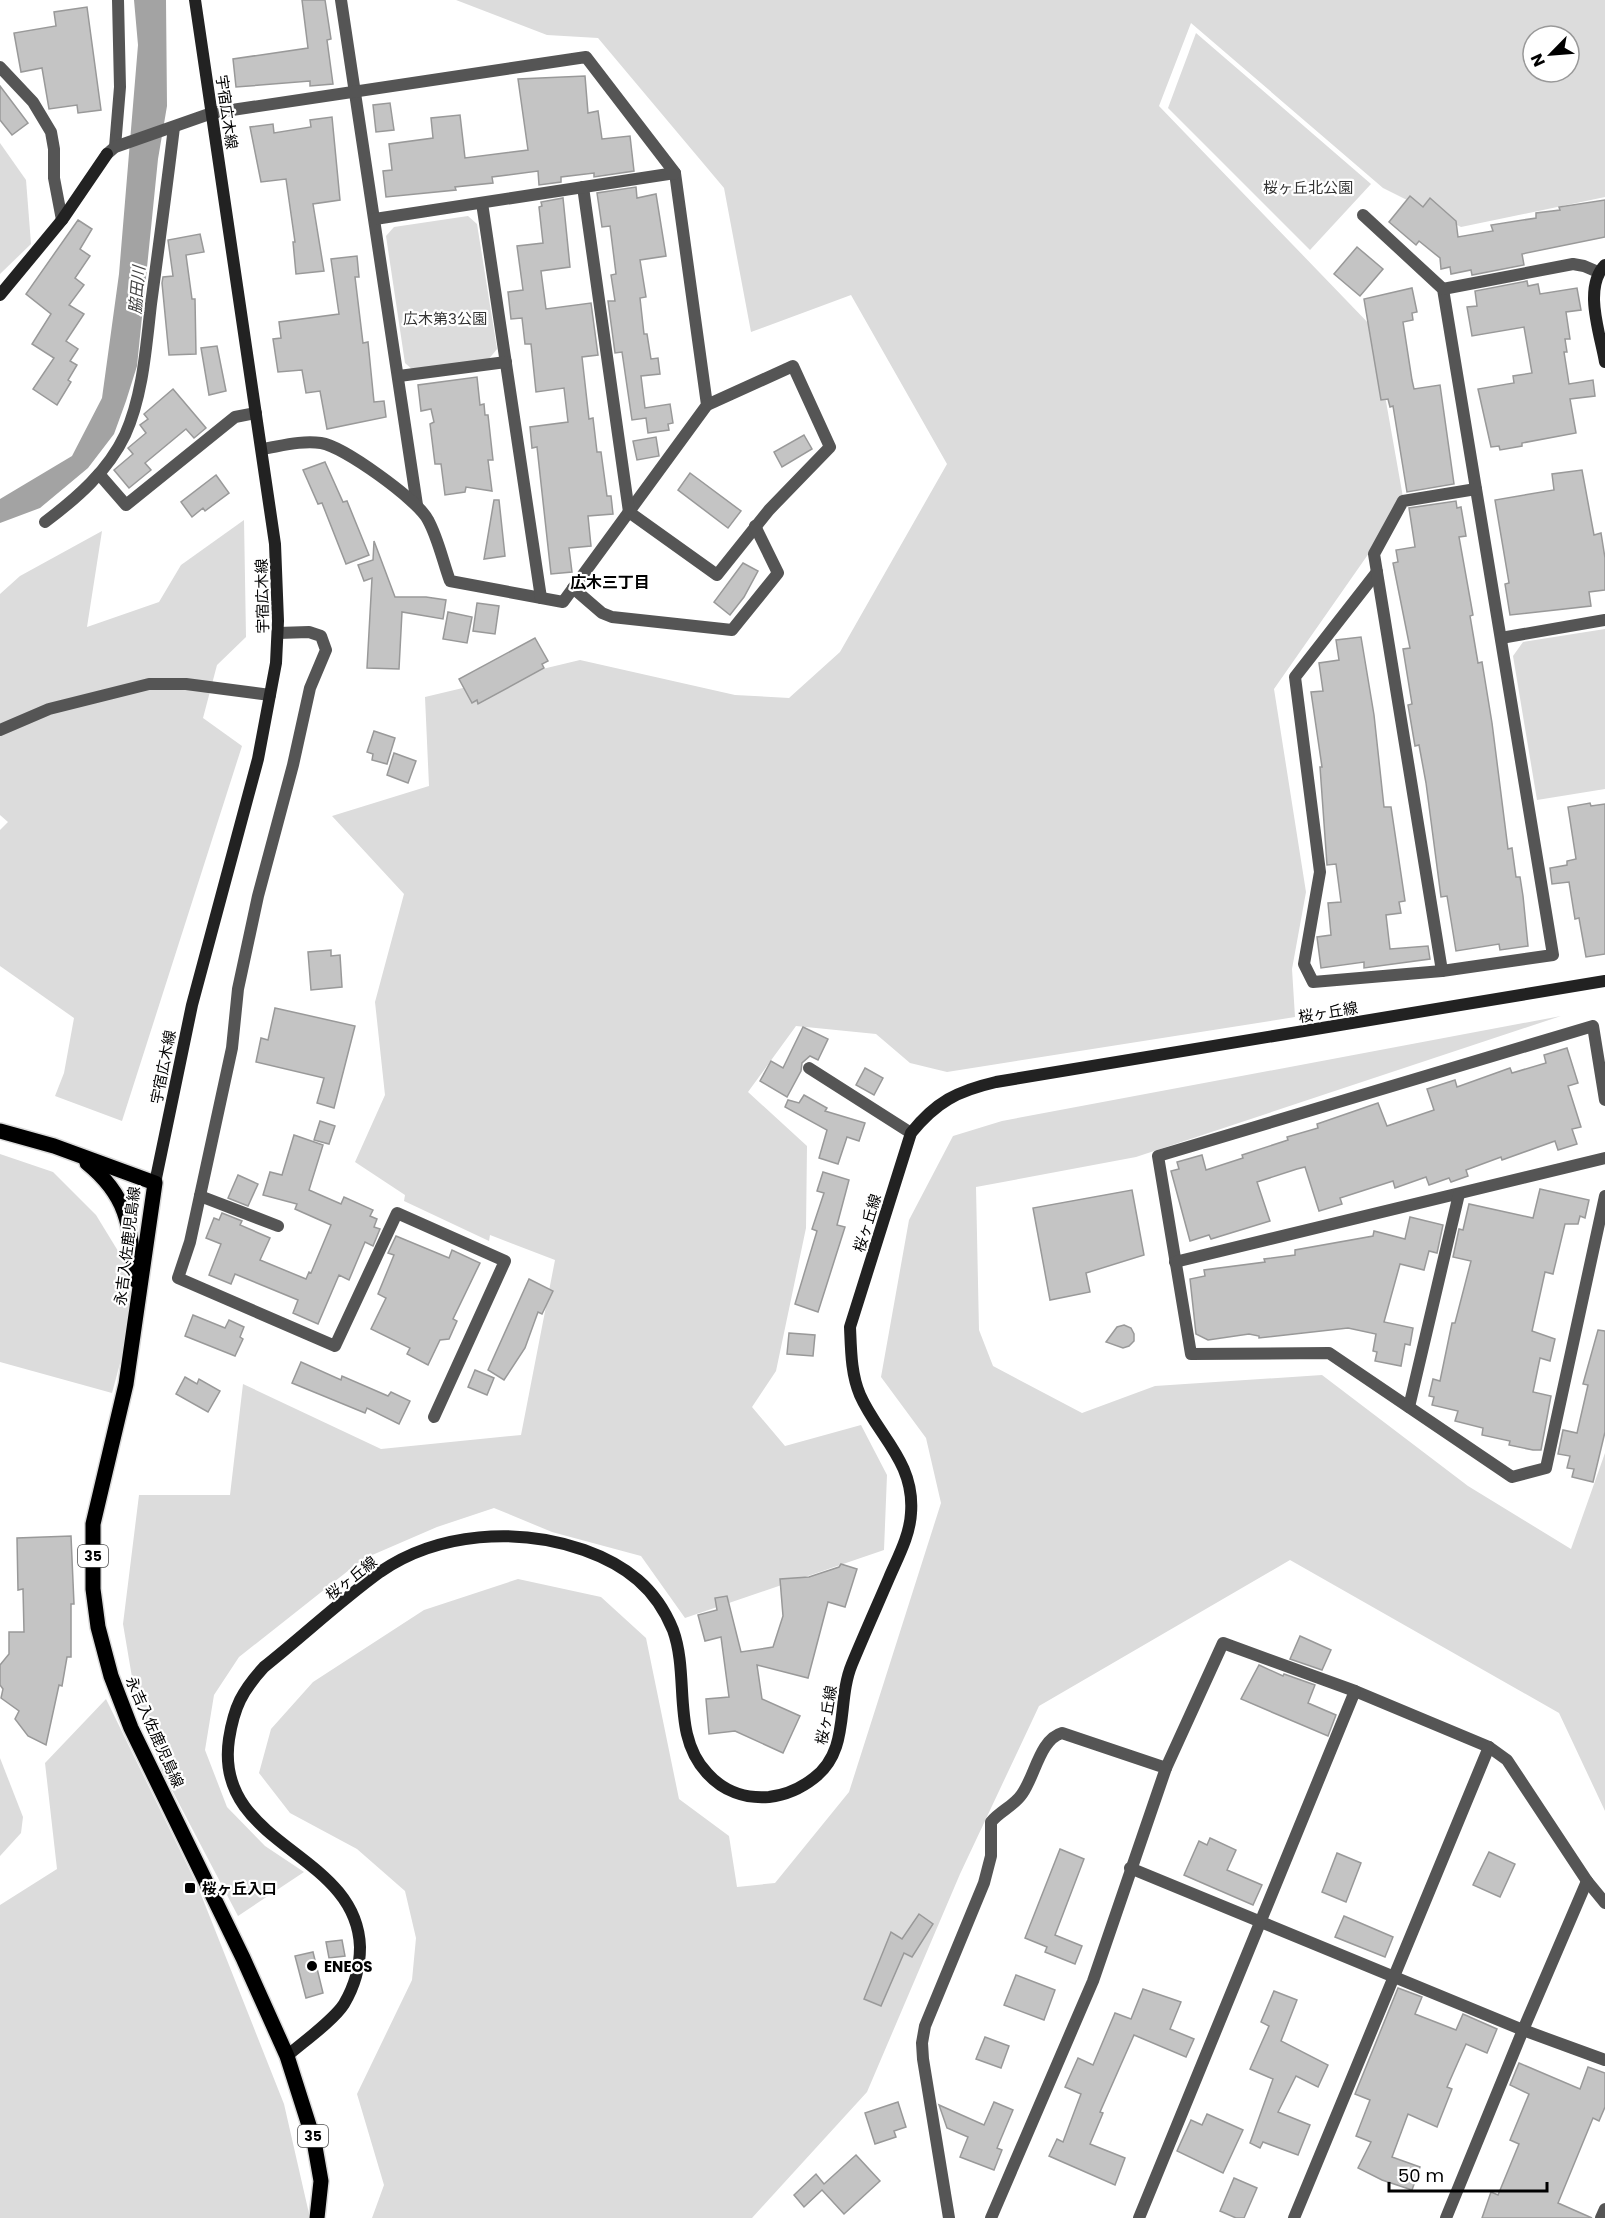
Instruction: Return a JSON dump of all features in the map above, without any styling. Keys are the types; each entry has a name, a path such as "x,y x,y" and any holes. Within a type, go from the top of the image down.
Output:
{"main road":[{"name":"永吉入佐鹿児島線","path":"0,1131 155,1183 126,1384 93,1524 93,1589 98,1627 111,1676 131,1728 243,1958 287,2056 314,2141 321,2181 317,2218"},
{"path":"77,1155 108,1180 126,1215 130,1231 137,1306"}],"street":[{"path":"0,295 62,220 116,148 120,87 118,0"},
{"name":"宇宿広木線","path":"155,1183 192,1005 258,759 276,663 278,633 279,596 275,544 195,0"},
{"path":"341,0 417,506"},
{"path":"116,148 212,113 586,57 675,173 707,405"},
{"path":"0,67 33,102 51,132 54,149 54,178 62,220"},
{"path":"45,522 75,500 99,474 125,435 143,370 171,128"},
{"path":"375,219 675,173"},
{"path":"261,449 310,442 324,443 371,470 417,506 428,520 450,581 563,602 573,588 629,512 707,405 793,366 830,447 754,526 717,576 629,512 583,187"},
{"path":"482,203 541,598"},
{"path":"1363,215 1443,289 1553,955 1442,971 1313,982 1304,964 1320,872 1295,677 1377,572"},
{"path":"1443,289 1573,264 1602,268 1593,288 1605,362"},
{"path":"399,376 506,362"},
{"path":"99,474 126,505 235,417 256,413"},
{"path":"1442,971 1374,554 1402,501 1476,489"},
{"path":"573,588 602,613 612,617 732,630 778,573 754,526"},
{"path":"1501,638 1605,620"},
{"path":"278,633 309,632 321,636 326,650 310,688 293,765 258,896 238,989 232,1048 201,1196 190,1242 178,1278 335,1346 397,1213 505,1261 434,1417"},
{"path":"0,730 49,709 149,684 186,684 270,695"},
{"name":"桜ヶ丘線","path":"287,2056 343,2005 355,1980 360,1956 359,1927 347,1901 328,1879 279,1844 245,1808 233,1786 229,1766 228,1749 234,1712 248,1685 264,1668 382,1571 419,1552 461,1539 524,1537 576,1547 606,1558 639,1579 655,1597 674,1632 680,1658 689,1745 708,1775 721,1786 738,1794 759,1797 783,1795 805,1785 821,1773 833,1758 842,1729 843,1692 850,1670 904,1542 911,1514 910,1487 902,1465 860,1395 851,1356 850,1327 911,1133 928,1112 951,1096 996,1082 1605,981"},
{"path":"1605,1100 1593,1026 1158,1156 1191,1354 1329,1353 1512,1478 1546,1468 1605,1196"},
{"path":"809,1068 911,1133"},
{"path":"1175,1262 1605,1158"},
{"path":"1409,1407 1459,1194"},
{"path":"201,1196 278,1226"},
{"path":"991,2218 1093,1981 1166,1768 1223,1643 1355,1691 1489,1747 1507,1760 1587,1881 1605,1903"},
{"path":"1139,2218 1355,1691"},
{"path":"950,2218 922,2043 925,2026 984,1883 991,1856 991,1822 1023,1794 1054,1735 1062,1733 1166,1768"},
{"path":"1294,2218 1489,1747"},
{"path":"1130,1868 1258,1923 1522,2030 1605,2060"},
{"path":"1446,2218 1522,2030 1587,1881"},
{"path":"1601,2218 1605,2209"}],"green space":[{"path":"456,0 1605,0 1605,197 1461,227 1383,188 1191,23 1159,106 1373,328 1404,503 1274,689 1306,892 1292,969 1295,1017 947,1072 910,1063 876,1034 796,1026 748,1092 807,1146 806,1228 776,1371 752,1407 785,1446 861,1425 887,1475 884,1550 685,1618 641,1556 552,1532 494,1508 437,1527 363,1559 239,1657 214,1695 205,1750 227,1807 265,1846 304,1872 238,1916 163,1773 135,1695 123,1624 139,1495 230,1495 243,1384 381,1449 521,1435 555,1260 490,1235 489,1241 404,1201 405,1195 355,1162 385,1095 375,1002 404,894 332,816 429,786 425,697 580,660 735,695 789,698 840,652 947,464 851,295 751,332 724,188 598,38 547,35"},
{"name":"桜ヶ丘北公園","path":"1196,33 1371,184 1310,250 1168,108"},
{"path":"0,143 26,180 31,244 0,274"},
{"name":"広木第3公園","path":"468,216 477,224 497,349 488,360 413,370 405,363 386,236 394,227"},
{"path":"244,520 246,637 217,665 203,718 242,746 122,1121 55,1096 64,1073 74,1018 0,966 0,830 8,822 0,815 0,594 20,576 102,531 87,627 159,602 181,565"},
{"path":"1605,629 1605,789 1537,800 1513,656 1523,642"},
{"path":"1561,1016 1136,1157 976,1187 979,1330 993,1366 1082,1413 1155,1386 1322,1375 1468,1486 1571,1549 1605,1453 1605,1811 1559,1713 1290,1560 1039,1706 960,1874 867,2092 752,2218 372,2218 384,2185 357,2094 412,1980 416,1938 405,1891 357,1849 290,1813 259,1773 271,1729 313,1682 424,1610 518,1579 601,1597 646,1638 679,1799 729,1836 737,1887 775,1883 849,1792 941,1503 926,1438 881,1377 909,1220 953,1136 1002,1121"},
{"path":"0,1154 53,1172 96,1215 129,1269 132,1319 112,1393 0,1362"},
{"path":"106,1699 198,1887 284,2104 310,2218 0,2218 0,1905 57,1869 45,1763"},
{"path":"0,1758 23,1817 21,1833 0,1856"}],"water":[{"name":"脇田川","path":"134,0 166,0 167,106 158,159 137,366 114,434 88,468 40,508 0,523 0,499 72,456 102,398 119,274 138,45"}],"building":[{"path":"302,0 325,0 331,39 327,40 333,84 310,86 310,81 236,87 233,59 308,48"},
{"path":"87,7 101,110 78,113 77,105 49,109 42,68 21,72 14,33 56,26 54,12"},
{"path":"585,76 588,113 598,111 602,139 630,136 634,171 594,177 594,173 561,177 561,182 539,185 538,171 492,177 493,183 455,187 456,190 386,197 383,171 392,170 389,144 433,138 431,118 460,115 465,158 528,150 518,79"},
{"path":"0,86 28,123 12,135 0,120"},
{"path":"390,103 394,130 376,132 373,105"},
{"path":"332,117 340,200 313,204 324,271 296,274 293,242 295,242 286,179 261,182 250,127 273,124 274,133 311,127 310,120"},
{"path":"636,187 637,198 656,194 666,256 640,260 646,297 640,298 644,334 647,334 651,359 658,358 660,374 641,376 645,408 670,404 673,423 668,424 669,430 648,433 646,418 632,420 622,352 615,353 608,301 615,301 611,275 616,274 610,226 602,227 597,193"},
{"path":"1410,196 1423,207 1430,198 1456,221 1458,237 1493,231 1491,225 1536,218 1536,213 1560,210 1559,207 1605,200 1605,237 1522,254 1524,265 1472,275 1471,270 1451,274 1450,267 1441,269 1440,258 1419,241 1416,245 1389,222"},
{"path":"563,198 570,267 541,271 546,309 591,303 598,355 582,357 589,419 593,418 597,452 601,452 607,496 611,496 613,514 588,516 591,546 569,548 572,572 551,574 537,447 532,448 530,427 568,422 564,388 536,392 531,344 525,344 522,318 511,319 508,292 523,290 517,246 543,243 539,207 542,206 541,202"},
{"path":"78,220 92,229 80,249 90,256 75,278 84,285 69,305 84,314 66,341 78,349 70,361 77,365 68,380 71,382 57,405 33,389 54,358 32,344 51,314 26,294"},
{"path":"200,234 204,252 186,255 192,299 195,299 196,354 169,355 162,283 163,277 173,276 168,240"},
{"path":"1357,247 1383,269 1360,296 1334,274"},
{"path":"357,256 359,277 355,277 363,343 368,342 374,402 384,401 386,417 327,429 320,391 306,393 302,370 278,372 273,339 281,338 279,322 339,314 331,259"},
{"path":"1527,281 1528,286 1538,284 1540,294 1577,288 1581,310 1566,312 1570,339 1565,339 1567,352 1564,352 1569,384 1593,380 1595,396 1570,399 1576,433 1522,443 1522,446 1500,450 1499,446 1491,447 1478,389 1514,383 1513,376 1532,373 1524,327 1472,336 1467,307 1477,306 1475,291"},
{"path":"1412,288 1417,312 1412,313 1413,320 1403,322 1412,380 1414,389 1440,385 1454,484 1407,492 1393,406 1390,407 1388,399 1381,400 1364,299"},
{"path":"217,346 226,391 209,395 201,348"},
{"path":"477,377 480,405 484,404 485,415 488,415 493,460 488,460 492,491 466,487 465,492 445,495 441,464 435,464 430,424 434,422 431,409 421,411 418,385"},
{"path":"173,389 206,428 194,438 186,429 145,463 151,470 129,488 114,470 133,454 128,448 146,433 140,425 148,419 144,414"},
{"path":"804,435 812,449 782,467 774,452"},
{"path":"656,437 659,456 637,460 633,441"},
{"path":"325,462 343,502 347,501 369,555 346,564 322,503 318,504 303,470"},
{"path":"1582,470 1594,535 1601,533 1605,558 1605,590 1589,592 1591,606 1510,615 1505,584 1509,583 1495,500 1554,490 1552,474"},
{"path":"690,473 741,511 728,528 678,490"},
{"path":"216,475 229,493 205,511 203,508 192,517 181,502"},
{"path":"494,500 499,500 505,556 484,559"},
{"path":"1456,501 1457,508 1461,507 1466,536 1459,537 1473,615 1470,616 1478,663 1482,662 1492,723 1508,849 1512,848 1516,877 1520,877 1528,946 1500,950 1499,944 1456,951 1447,896 1441,897 1426,783 1419,745 1415,746 1408,705 1412,704 1403,649 1410,648 1393,563 1398,562 1396,550 1415,547 1409,508"},
{"path":"374,541 395,597 426,597 446,600 443,619 402,612 399,669 367,668 372,578 364,581 358,565 373,560"},
{"path":"743,563 758,571 744,597 730,615 714,602"},
{"path":"477,603 499,606 495,634 473,631"},
{"path":"448,612 472,617 467,643 443,639"},
{"path":"1361,637 1374,715 1384,807 1391,807 1405,901 1399,902 1401,913 1386,915 1390,949 1428,946 1430,959 1364,968 1364,962 1321,968 1317,937 1331,935 1328,903 1341,902 1336,864 1327,865 1320,767 1322,767 1311,692 1323,691 1319,663 1339,660 1336,640"},
{"path":"535,638 548,661 542,664 544,668 478,704 477,700 472,703 459,679"},
{"path":"374,731 395,738 387,764 372,760 373,754 367,752"},
{"path":"394,753 416,761 408,783 387,775"},
{"path":"1590,803 1591,806 1605,804 1605,954 1586,957 1579,918 1575,919 1569,882 1552,884 1550,868 1567,865 1567,861 1576,859 1568,807"},
{"path":"331,950 331,956 340,955 342,987 311,990 308,952"},
{"path":"275,1008 355,1026 334,1108 317,1103 324,1078 256,1062 261,1038 268,1040"},
{"path":"803,1027 828,1039 818,1060 810,1056 802,1063 801,1071 787,1097 760,1081 771,1061 783,1068"},
{"path":"1567,1048 1578,1083 1568,1086 1581,1127 1572,1129 1577,1144 1558,1150 1555,1141 1502,1160 1501,1157 1466,1170 1468,1176 1451,1182 1449,1178 1429,1185 1426,1177 1395,1188 1393,1181 1340,1198 1342,1204 1319,1211 1305,1167 1297,1169 1257,1182 1270,1221 1211,1239 1209,1235 1190,1241 1171,1171 1179,1169 1177,1162 1202,1155 1206,1170 1288,1140 1287,1137 1318,1128 1317,1124 1378,1103 1387,1126 1434,1110 1427,1089 1455,1080 1457,1087 1510,1068 1512,1073 1546,1063 1544,1055"},
{"path":"865,1068 883,1078 874,1095 856,1085"},
{"path":"804,1095 827,1108 825,1111 865,1123 859,1141 847,1137 838,1164 819,1158 827,1130 785,1107 788,1100 799,1103"},
{"path":"320,1121 335,1126 329,1144 314,1140"},
{"path":"294,1135 323,1145 309,1190 341,1204 344,1197 373,1210 370,1216 377,1219 374,1227 380,1229 373,1246 365,1242 349,1280 339,1275 318,1324 293,1313 298,1300 235,1274 231,1284 209,1275 221,1244 206,1238 214,1218 219,1220 222,1213 242,1221 240,1225 270,1238 260,1260 306,1279 309,1272 311,1273 331,1225 295,1209 297,1204 263,1195 270,1172 282,1175"},
{"path":"823,1172 849,1180 837,1225 845,1227 818,1312 795,1304 817,1231 812,1229 824,1193 817,1191"},
{"path":"238,1175 258,1184 248,1206 228,1198"},
{"path":"1540,1189 1589,1200 1585,1218 1580,1216 1578,1224 1565,1224 1553,1274 1545,1272 1532,1331 1555,1339 1550,1361 1540,1358 1533,1392 1551,1396 1541,1450 1533,1450 1509,1445 1510,1441 1482,1435 1483,1428 1455,1421 1458,1411 1432,1405 1434,1397 1429,1396 1433,1379 1440,1381 1452,1323 1455,1323 1471,1261 1453,1257 1459,1229 1463,1230 1469,1204 1533,1218"},
{"path":"1132,1190 1144,1255 1086,1273 1090,1292 1050,1300 1033,1208"},
{"path":"1410,1217 1443,1225 1437,1253 1429,1251 1424,1270 1400,1264 1384,1322 1413,1328 1410,1345 1405,1344 1401,1366 1375,1361 1377,1352 1373,1351 1376,1334 1348,1328 1259,1338 1259,1336 1249,1334 1208,1340 1196,1334 1190,1279 1205,1276 1204,1270 1265,1262 1264,1259 1295,1255 1295,1250 1373,1236 1374,1231 1405,1239"},
{"path":"396,1236 449,1258 452,1250 480,1263 453,1319 457,1321 449,1339 440,1340 428,1365 407,1354 410,1348 371,1329 386,1298 378,1294 394,1255 388,1253"},
{"path":"529,1279 553,1291 542,1314 538,1312 525,1348 504,1380 488,1370"},
{"path":"193,1315 225,1328 229,1320 244,1327 240,1337 243,1339 235,1356 185,1336"},
{"path":"1124,1325 1131,1328 1134,1334 1134,1341 1129,1346 1123,1348 1106,1342 1117,1327"},
{"path":"1598,1330 1605,1331 1605,1432 1593,1482 1572,1477 1574,1469 1567,1468 1570,1456 1558,1454 1563,1430 1577,1433 1588,1385 1583,1384"},
{"path":"789,1333 815,1335 813,1356 787,1354"},
{"path":"301,1362 341,1380 342,1376 388,1396 391,1392 410,1401 399,1424 367,1408 365,1413 292,1383"},
{"path":"475,1370 494,1378 487,1395 468,1387"},
{"path":"185,1377 197,1384 199,1379 220,1391 208,1412 176,1394"},
{"path":"71,1536 74,1604 71,1604 71,1657 67,1657 62,1686 59,1685 46,1745 28,1736 15,1719 19,1711 1,1698 3,1689 0,1685 0,1665 9,1654 9,1632 24,1632 23,1589 18,1590 17,1538"},
{"path":"841,1564 857,1569 845,1607 828,1602 808,1678 757,1665 762,1699 800,1716 783,1753 735,1731 709,1734 706,1699 729,1697 721,1637 705,1641 698,1615 717,1610 715,1598 727,1596 741,1652 773,1647 783,1616 780,1579 809,1577 839,1567"},
{"path":"1300,1636 1331,1650 1322,1670 1290,1659"},
{"path":"1259,1665 1283,1676 1284,1674 1315,1685 1308,1703 1336,1715 1328,1736 1241,1699"},
{"path":"1210,1838 1236,1850 1227,1870 1262,1885 1253,1905 1184,1875 1199,1841 1207,1845"},
{"path":"1060,1849 1084,1859 1055,1935 1082,1946 1075,1964 1045,1952 1047,1947 1025,1938"},
{"path":"1489,1852 1515,1864 1500,1897 1473,1885"},
{"path":"1337,1853 1361,1863 1346,1902 1322,1892"},
{"path":"919,1914 933,1924 912,1957 904,1953 881,2006 864,1999 891,1932 902,1939"},
{"path":"1344,1916 1393,1937 1385,1957 1335,1937"},
{"path":"342,1940 345,1956 329,1958 326,1942"},
{"path":"313,1952 323,1993 306,1998 295,1956"},
{"path":"1016,1975 1055,1990 1044,2020 1004,2005"},
{"path":"1398,1988 1422,1997 1415,2014 1456,2030 1463,2014 1497,2029 1487,2053 1466,2044 1447,2087 1452,2089 1437,2127 1408,2114 1392,2157 1420,2167 1412,2190 1382,2180 1358,2168 1371,2142 1356,2136 1370,2100 1355,2094"},
{"path":"1143,1989 1181,2002 1170,2029 1194,2039 1186,2057 1134,2035 1100,2112 1103,2113 1090,2144 1125,2158 1115,2185 1049,2156 1057,2139 1063,2142 1081,2094 1065,2087 1078,2058 1093,2065 1115,2013 1131,2019"},
{"path":"1274,1991 1297,2000 1281,2041 1328,2065 1318,2087 1296,2076 1278,2112 1310,2125 1298,2155 1263,2142 1260,2148 1250,2143 1273,2079 1250,2069 1269,2026 1261,2022"},
{"path":"985,2037 1009,2046 1001,2068 976,2059"},
{"path":"1519,2063 1580,2089 1588,2067 1605,2073 1605,2107 1599,2121 1593,2118 1558,2203 1592,2218 1482,2218 1491,2192 1498,2195 1519,2144 1510,2140 1529,2094 1510,2085"},
{"path":"898,2102 906,2127 894,2131 896,2137 875,2144 865,2113"},
{"path":"994,2102 1013,2110 997,2148 1002,2150 994,2170 960,2157 968,2137 947,2128 939,2105 984,2125"},
{"path":"1207,2114 1243,2130 1223,2173 1177,2151 1191,2120 1202,2125"},
{"path":"856,2155 880,2181 844,2214 822,2190 804,2207 794,2195 816,2174 824,2184"},
{"path":"1234,2178 1257,2188 1244,2218 1236,2218 1220,2211"}],"place":[{"name":"桜ヶ丘入口","path":"190,1888"},
{"name":"ENEOS","path":"312,1966"}],"district":[{"name":"広木三丁目","path":"610,582"}]}
